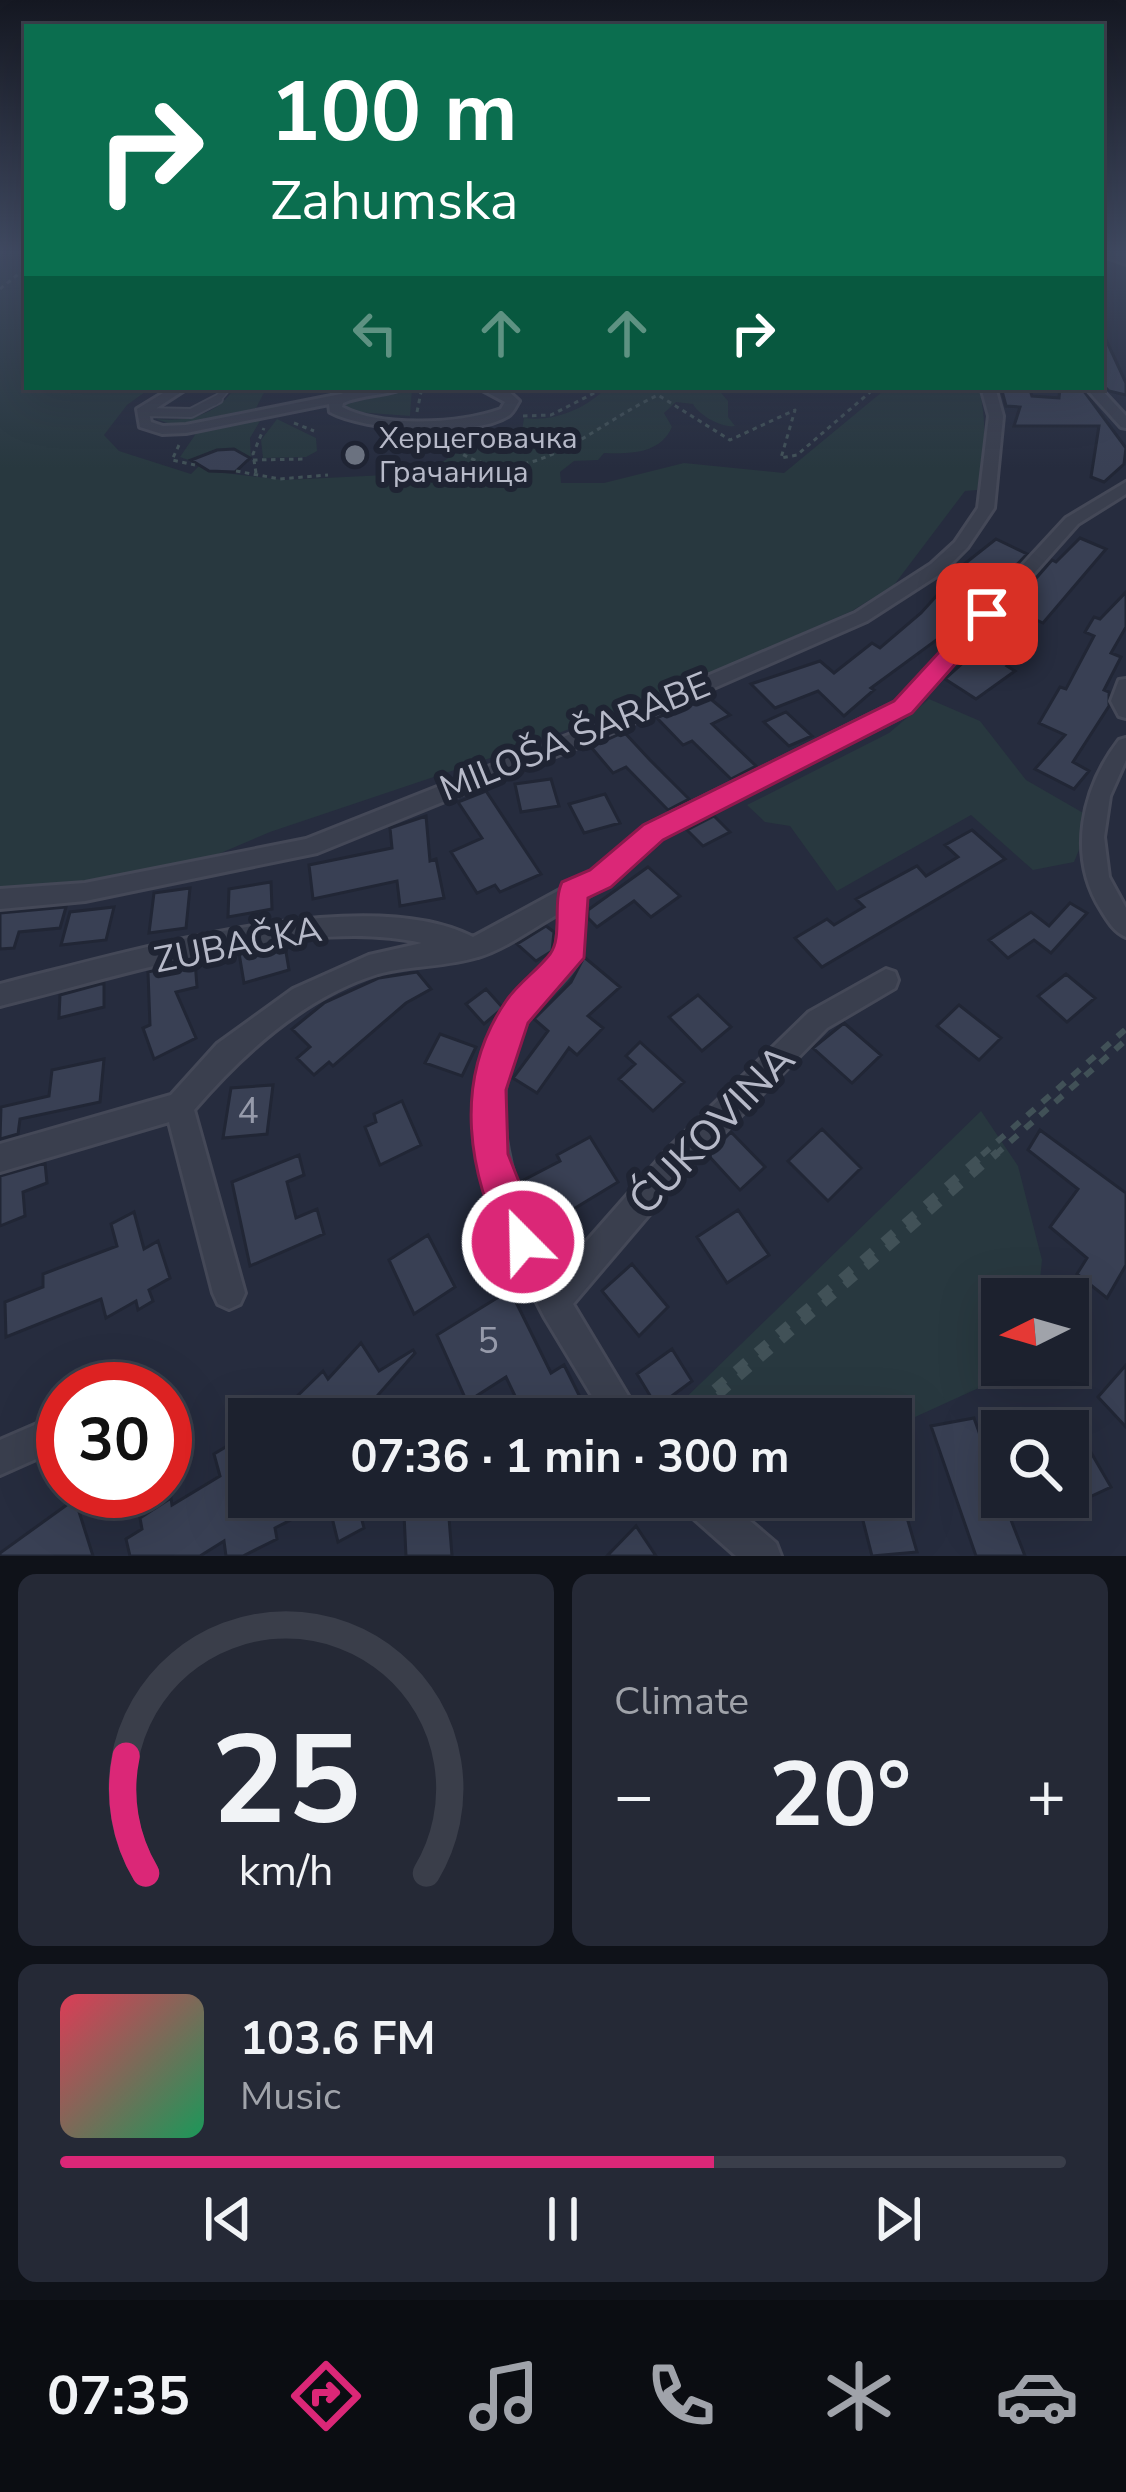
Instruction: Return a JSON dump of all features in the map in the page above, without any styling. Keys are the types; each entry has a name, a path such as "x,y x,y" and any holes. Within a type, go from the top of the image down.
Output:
{"street":[{"path":"177,390 142,412 142,421 149,427 186,429 339,405 389,390"},
{"path":"339,405 418,424 487,420 506,412 512,400 494,390"},
{"name":"MILOŠA ŠARABE","path":"0,899 85,892 309,847 588,735 861,617 937,568 986,508 996,416 989,390"},
{"path":"1095,390 1126,424"},
{"path":"0,1158 178,1106 226,1053 302,997 369,966 418,954 476,948 601,878 653,832 903,707 1072,521 1126,487"},
{"path":"1126,685 1121,701 1126,711"},
{"path":"1126,745 1098,798 1094,848 1104,894 1126,927"},
{"path":"573,891 568,958 543,979 516,1014 496,1056 489,1090 490,1154 508,1213 613,1398"},
{"name":"ZUBAČKA","path":"0,995 269,934 348,925 423,932 476,948"},
{"name":"ĆUKOVINA","path":"555,1301 677,1160 818,1020 886,980"},
{"path":"178,1106 229,1293"},
{"path":"0,1458 36,1442"},
{"path":"720,1518 764,1556"}],"lane":[{"path":"142,412 164,416 196,411 219,401 227,390"}],"path":[{"path":"422,390 418,424 459,460 493,470 536,465 632,405 658,395 730,440 795,410 781,458 797,455 873,390"},
{"path":"506,412 551,415 600,390"},
{"path":"258,476 253,460 256,442 270,422"},
{"path":"186,429 172,460 195,464"},
{"path":"253,460 305,459"},
{"path":"236,471 258,476 328,475"},
{"path":"1126,1029 695,1410 1126,1040"}],"shaded area":[{"path":"0,324 24,324 24,390 148,390 127,405 104,435 119,451 191,474 200,465 209,471 284,480 427,473 481,435 484,443 494,443 494,451 509,451 510,445 520,444 524,418 569,412 603,390 719,390 728,401 728,417 735,426 712,420 693,404 676,402 664,413 672,427 660,443 643,451 604,453 598,460 574,461 560,472 561,483 604,483 684,463 784,473 884,390 979,390 984,438 977,490 965,491 894,585 852,611 683,685 520,748 270,832 195,864 75,885 0,887"},
{"path":"233,390 265,390 255,410 245,413 179,427 156,419 200,415"},
{"path":"412,390 410,416 342,411 341,403"},
{"path":"263,416 250,438 251,458 223,449 194,462 180,457 197,432"},
{"path":"277,419 316,438 317,451 306,457 263,458 261,440"},
{"path":"929,699 980,721 1026,780 1092,818 1074,862 1033,870 971,815 837,891 790,826 765,822 747,805 889,733"},
{"path":"981,1111 1018,1166 1042,1260 1040,1278 981,1278 983,1386 912,1418 912,1398 686,1398"}],"building":[{"path":"1104,335 1126,383 1126,395 1104,386"},
{"path":"1002,390 1030,390 1032,396 1059,398 1060,390 1083,390 1126,448 1124,464 1104,482 1091,477 1099,426 1014,426 1020,407 1006,406"},
{"path":"234,449 250,458 235,472 209,471 191,460 217,450"},
{"path":"1080,538 1106,549 1043,623 1010,608 1052,560 1056,562"},
{"path":"996,539 1027,554 965,604 971,606 946,633 871,688 874,690 844,716 818,691 775,708 751,684 820,661 834,673 872,643 880,648 921,613 949,582 944,580"},
{"path":"1126,592 1126,627 1111,653 1121,657 1104,690 1109,692 1109,706 1073,762 1089,771 1074,789 1035,769 1065,735 1039,723 1060,687 1066,689 1094,636 1085,632 1094,617 1100,619"},
{"path":"984,644 1014,660 1007,666 1015,671 976,699 945,679"},
{"path":"707,696 730,715 712,724 756,766 731,779 692,741 683,745 657,718"},
{"path":"786,712 812,736 789,746 764,722"},
{"path":"624,732 689,799 668,810 626,767 613,773 591,747"},
{"path":"551,779 559,806 521,812 515,784"},
{"path":"486,791 541,874 500,892 495,885 477,893 451,852 482,838 458,802"},
{"path":"605,794 620,823 584,833 569,804"},
{"path":"426,816 430,861 436,859 444,898 400,906 397,881 313,899 309,865 392,848 390,828"},
{"path":"714,816 730,832 703,846 687,830"},
{"path":"972,830 1005,859 822,967 795,938 827,919 834,925 864,907 856,899 917,866 926,876 958,857 945,845"},
{"path":"648,867 680,896 651,917 634,901 597,927 588,918 588,910"},
{"path":"271,882 272,909 228,917 229,889"},
{"path":"190,888 186,928 149,933 154,893"},
{"path":"1070,903 1087,913 1051,953 1034,940 1008,958 989,940 1031,912 1049,926"},
{"path":"66,907 60,928 19,932 14,948 0,949 0,913"},
{"path":"114,907 106,940 61,945 70,912"},
{"path":"546,926 554,932 552,951 536,961 517,944"},
{"path":"285,946 289,970 244,983 239,953"},
{"path":"584,957 620,987 588,1016 603,1028 577,1055 569,1048 537,1093 513,1078 548,1031 534,1019 571,982"},
{"path":"195,961 197,987 176,992 196,1038 154,1059 143,1028 150,1025 148,972"},
{"path":"417,972 431,989 406,1003 333,1066 329,1062 314,1075 297,1058 310,1047 292,1029 324,1003 379,978"},
{"path":"1066,974 1095,998 1067,1022 1038,996"},
{"path":"104,983 104,1007 59,1018 60,995"},
{"path":"486,989 503,1008 484,1024 466,1004"},
{"path":"698,995 731,1027 702,1051 669,1017"},
{"path":"959,1005 1001,1038 979,1060 937,1026"},
{"path":"844,1023 881,1055 852,1083 813,1048"},
{"path":"440,1034 476,1047 462,1076 425,1063"},
{"path":"640,1042 684,1082 653,1111 619,1079 635,1064 626,1056"},
{"path":"104,1059 100,1102 20,1119 18,1134 0,1139 1,1107 49,1096 52,1070"},
{"path":"273,1085 267,1134 223,1138 231,1088"},
{"path":"402,1101 421,1145 380,1165 365,1127 376,1122 374,1114"},
{"path":"822,1129 861,1168 828,1201 788,1161"},
{"path":"1040,1130 1126,1193 1126,1265 1107,1298 1089,1284 1089,1278 1077,1274 1087,1258 1050,1227 1078,1189 1028,1150"},
{"path":"731,1132 765,1167 740,1190 708,1155"},
{"path":"590,1137 618,1182 539,1230 520,1182 560,1161 557,1155"},
{"path":"299,1155 304,1175 287,1182 296,1218 317,1209 324,1234 250,1266 232,1182"},
{"path":"45,1163 47,1183 23,1192 25,1216 0,1226 0,1176"},
{"path":"738,1210 769,1255 727,1283 697,1237"},
{"path":"134,1212 144,1249 158,1241 170,1278 149,1290 153,1301 138,1310 136,1301 106,1318 101,1299 6,1337 5,1302 43,1287 43,1274 117,1246 111,1224"},
{"path":"428,1235 455,1287 414,1314 389,1260"},
{"path":"632,1264 668,1307 639,1336 602,1291"},
{"path":"510,1290 551,1373 564,1365 579,1395 516,1398 506,1377 473,1398 465,1398 437,1335"},
{"path":"361,1343 379,1371 415,1353 375,1398 295,1398 323,1371 328,1379"},
{"path":"672,1349 692,1381 669,1398 652,1398 637,1374"},
{"path":"1126,1365 1126,1427 1098,1397"},
{"path":"974,1418 981,1438 981,1518 1010,1518 1025,1556 976,1556 931,1426"},
{"path":"228,1446 228,1518 295,1518 275,1528 277,1539 243,1556 226,1556 224,1541 200,1556 130,1556 126,1539 142,1529 140,1518 192,1518 192,1493 220,1476 214,1454"},
{"path":"1089,1449 1111,1487 1089,1497"},
{"path":"49,1518 81,1518 93,1556 0,1556"},
{"path":"332,1518 361,1518 364,1528 338,1542"},
{"path":"404,1518 449,1518 452,1556 406,1556"},
{"path":"862,1518 907,1518 917,1552 872,1556"},
{"path":"636,1526 656,1556 607,1556"}],"place":[{"name":"Херцеговачка Грачаница","path":"355,455"}],"route":[{"path":"523,1242 508,1213 490,1154 489,1090 496,1056 516,1014 543,979 568,958 573,891 601,878 653,832 903,707 987,614"}]}
